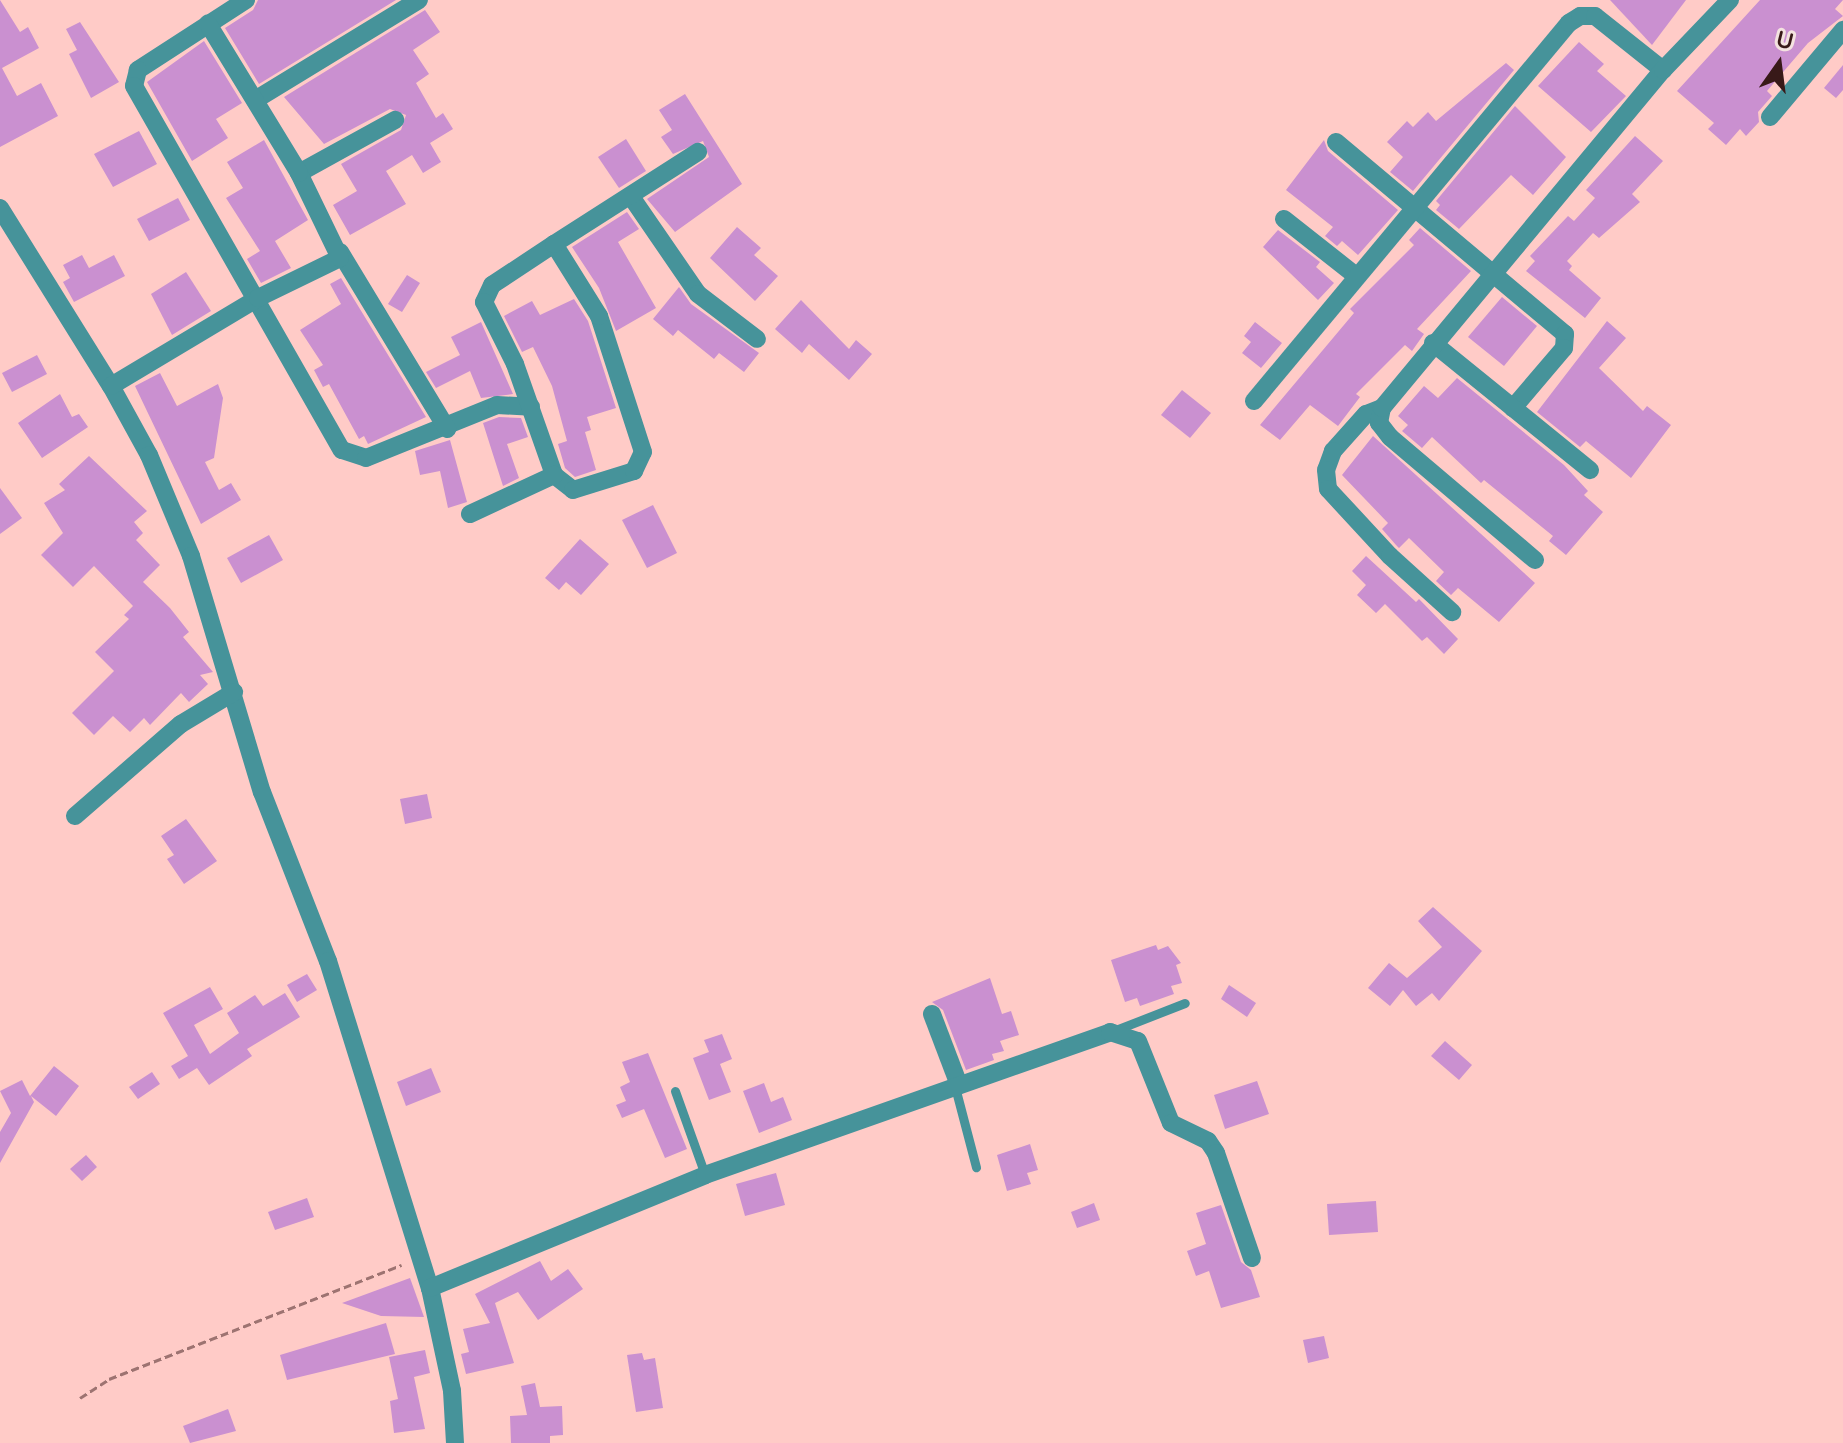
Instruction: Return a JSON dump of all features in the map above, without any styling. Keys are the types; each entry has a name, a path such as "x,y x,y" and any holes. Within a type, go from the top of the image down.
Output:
{"street":[{"path":"255,100 419,0"},
{"path":"1535,560 1390,437 1379,423 1382,408 1663,70 1730,0"},
{"path":"243,1 138,70 134,86 258,298 342,450 353,458 366,458 447,429 497,405 531,407"},
{"path":"1254,401 1536,59 1580,16 1604,21 1663,70"},
{"path":"208,24 299,173 315,214 447,429"},
{"path":"1770,117 1843,30"},
{"path":"299,173 395,120"},
{"path":"1336,142 1565,334 1564,348 1513,408"},
{"path":"554,244 599,316 643,452 634,471 573,490 554,475 531,407 484,302 492,285 554,244 632,198 698,152"},
{"path":"632,198 698,294 757,339"},
{"path":"0,208 111,386 171,501 234,692 262,792 328,961 430,1288 452,1391 455,1443"},
{"path":"1284,219 1355,275"},
{"path":"111,386 258,298 336,264 340,252"},
{"path":"1433,343 1590,470"},
{"path":"1382,408 1366,414 1333,451 1326,470 1328,489 1390,556 1452,612"},
{"path":"470,514 554,475"},
{"path":"75,816 190,717 234,692"},
{"path":"932,1014 957,1086"},
{"path":"430,1288 705,1175 1110,1032 1138,1041 1171,1123 1208,1141 1216,1153 1252,1258"}],"lane":[{"path":"1110,1032 1185,1003"},
{"path":"957,1086 976,1167"},
{"path":"675,1091 705,1175"}],"path":[{"path":"80,1398 109,1379 420,1257"}],"building":[{"path":"0,0 20,32 28,27 39,48 2,68 17,96 41,83 58,116 0,147"},
{"path":"258,0 396,0 259,84 225,28 253,10"},
{"path":"1610,0 1686,0 1652,45"},
{"path":"1760,0 1843,0 1835,9 1843,16 1808,43 1767,91 1772,96 1758,112 1759,122 1746,136 1740,129 1726,145 1708,129 1714,123 1677,91"},
{"path":"425,10 440,32 413,50 429,74 416,83 436,118 443,113 453,129 430,143 441,162 423,173 412,155 386,171 406,204 350,235 333,205 357,191 341,164 401,130 406,115 390,109 324,144 284,97"},
{"path":"80,22 119,82 91,98 69,54 77,50 66,29"},
{"path":"204,41 242,103 216,119 228,138 192,161 147,82"},
{"path":"1579,42 1604,64 1597,71 1626,96 1591,132 1538,86"},
{"path":"1506,63 1514,70 1413,191 1390,172 1403,157 1387,142 1407,121 1413,127 1428,112 1436,121"},
{"path":"1843,65 1843,90 1836,98 1824,88"},
{"path":"685,94 742,184 675,232 647,199 709,157 703,141 673,154 661,137 672,130 659,110"},
{"path":"1515,106 1566,157 1533,195 1511,175 1459,229 1436,210 1440,205 1436,201"},
{"path":"139,131 157,164 113,187 94,154"},
{"path":"1635,136 1663,161 1632,194 1640,202 1599,238 1593,233 1567,261 1572,266 1569,270 1601,298 1585,318 1526,271 1535,261 1530,256 1568,216 1574,221 1595,198 1586,190"},
{"path":"626,139 646,171 619,188 598,157"},
{"path":"264,140 308,220 275,241 291,268 261,283 247,259 260,251 226,198 243,188 227,162"},
{"path":"1324,140 1328,151 1398,210 1358,255 1342,241 1337,246 1325,236 1333,227 1286,190"},
{"path":"178,198 190,220 149,241 137,219"},
{"path":"627,212 639,229 618,242 656,308 616,331 599,288 572,247"},
{"path":"737,227 761,248 754,255 778,276 755,301 710,258"},
{"path":"1420,228 1471,271 1417,329 1424,334 1412,351 1405,345 1356,394 1360,397 1338,426 1310,405 1280,440 1260,425 1354,313 1350,309 1414,245 1409,240"},
{"path":"1278,230 1320,262 1316,267 1334,283 1318,300 1263,247"},
{"path":"82,255 89,268 114,255 125,276 74,302 63,282 70,278 63,265"},
{"path":"186,272 211,311 172,335 151,294"},
{"path":"407,275 420,283 402,312 388,304"},
{"path":"341,278 426,417 368,444 364,436 359,439 329,384 323,387 314,370 323,365 300,330 341,304 330,284"},
{"path":"679,287 691,304 759,353 744,372 719,353 714,359 678,330 673,336 653,319"},
{"path":"1502,297 1537,326 1504,366 1468,337"},
{"path":"574,299 588,321 616,408 587,417 591,430 585,432 596,470 575,477 565,468 558,444 567,441 552,386 533,347 522,352 504,316 532,301 540,315"},
{"path":"801,300 849,349 856,340 872,354 849,380 809,344 802,353 775,329"},
{"path":"1607,321 1626,338 1599,368 1643,411 1647,406 1671,425 1631,478 1586,441 1580,447 1537,412"},
{"path":"481,322 513,394 481,398 470,371 436,388 426,372 460,355 451,337"},
{"path":"1255,322 1282,343 1261,368 1242,353 1251,342 1244,336"},
{"path":"37,355 47,374 12,392 2,373"},
{"path":"160,373 177,406 218,384 223,398 214,458 205,462 219,490 231,483 241,500 201,524 135,386"},
{"path":"1457,378 1564,465 1588,491 1584,495 1603,512 1566,555 1549,541 1553,536 1484,480 1481,483 1432,437 1422,448 1402,431 1408,425 1398,416 1424,386 1438,398"},
{"path":"1182,390 1211,413 1190,438 1161,415"},
{"path":"60,394 72,417 79,414 88,427 42,458 18,423"},
{"path":"499,417 521,418 528,437 507,444 519,478 503,486 483,423"},
{"path":"1373,436 1535,583 1499,622 1458,588 1451,595 1436,581 1444,572 1409,538 1399,548 1382,529 1388,523 1342,475"},
{"path":"450,440 467,502 448,508 440,471 420,475 415,451"},
{"path":"89,456 147,511 134,522 143,533 136,540 160,565 143,582 189,632 183,637 213,672 200,675 208,684 189,702 181,693 150,725 144,718 130,732 113,716 94,735 72,713 114,671 95,652 129,619 124,615 133,606 94,566 73,587 41,555 63,533 44,503 65,490 59,484"},
{"path":"0,488 22,518 0,534"},
{"path":"653,505 677,553 647,568 622,520"},
{"path":"269,535 283,560 241,583 227,558"},
{"path":"580,539 609,564 581,595 566,582 559,590 545,578"},
{"path":"1366,556 1416,602 1419,599 1458,639 1444,654 1427,637 1422,641 1385,604 1376,613 1357,595 1366,585 1352,571"},
{"path":"427,794 432,818 405,824 400,799"},
{"path":"186,819 217,861 184,884 167,859 174,855 161,836"},
{"path":"1433,907 1482,951 1439,1001 1432,993 1416,1006 1403,990 1390,1006 1368,988 1389,963 1407,978 1442,947 1418,921"},
{"path":"1156,945 1158,950 1168,946 1181,963 1176,965 1182,983 1171,986 1174,994 1140,1006 1137,998 1125,1002 1111,960"},
{"path":"307,974 317,990 297,1002 287,985"},
{"path":"990,978 1002,1014 1011,1011 1019,1035 1000,1041 1004,1051 992,1054 994,1060 966,1070 943,1010 932,1002"},
{"path":"1229,985 1256,1003 1247,1017 1221,999"},
{"path":"210,987 223,1009 194,1025 210,1054 239,1033 227,1013 255,995 263,1006 285,993 300,1017 247,1049 252,1056 209,1085 197,1068 179,1079 171,1066 188,1056 163,1013"},
{"path":"722,1034 732,1059 720,1064 731,1092 709,1100 693,1058 709,1052 704,1040"},
{"path":"1445,1041 1472,1065 1459,1080 1431,1056"},
{"path":"648,1053 687,1149 665,1158 644,1109 622,1118 616,1105 626,1101 620,1087 630,1082 622,1062"},
{"path":"54,1066 79,1086 56,1116 31,1096 34,1102 0,1163 0,1132 11,1113 0,1091 22,1080 30,1096"},
{"path":"431,1068 441,1092 406,1106 397,1082"},
{"path":"152,1072 160,1084 138,1099 129,1087"},
{"path":"1257,1081 1269,1114 1225,1129 1214,1095"},
{"path":"764,1083 771,1102 783,1097 792,1120 759,1133 743,1091"},
{"path":"1030,1144 1038,1170 1027,1173 1031,1184 1007,1191 997,1155"},
{"path":"86,1155 97,1167 82,1181 70,1169"},
{"path":"776,1173 785,1205 745,1216 736,1184"},
{"path":"307,1198 314,1217 275,1230 268,1212"},
{"path":"1376,1201 1378,1232 1329,1235 1327,1204"},
{"path":"1094,1203 1100,1220 1077,1228 1071,1212"},
{"path":"1221,1205 1241,1262 1251,1270 1260,1297 1221,1308 1209,1271 1196,1276 1187,1251 1206,1244 1196,1213"},
{"path":"540,1261 551,1281 568,1269 583,1289 538,1320 518,1292 495,1303 514,1363 466,1374 461,1354 469,1352 463,1329 490,1323 475,1294"},
{"path":"410,1278 424,1317 381,1316 342,1303"},
{"path":"386,1323 395,1354 287,1380 280,1355"},
{"path":"1324,1336 1329,1358 1308,1363 1303,1340"},
{"path":"425,1350 430,1373 414,1377 425,1429 394,1433 390,1401 398,1399 389,1357"},
{"path":"642,1353 644,1360 655,1358 663,1408 636,1412 627,1355"},
{"path":"535,1383 540,1407 562,1406 563,1435 550,1436 550,1443 511,1443 510,1416 527,1415 521,1386"},
{"path":"228,1409 236,1431 190,1443 183,1426"}]}
